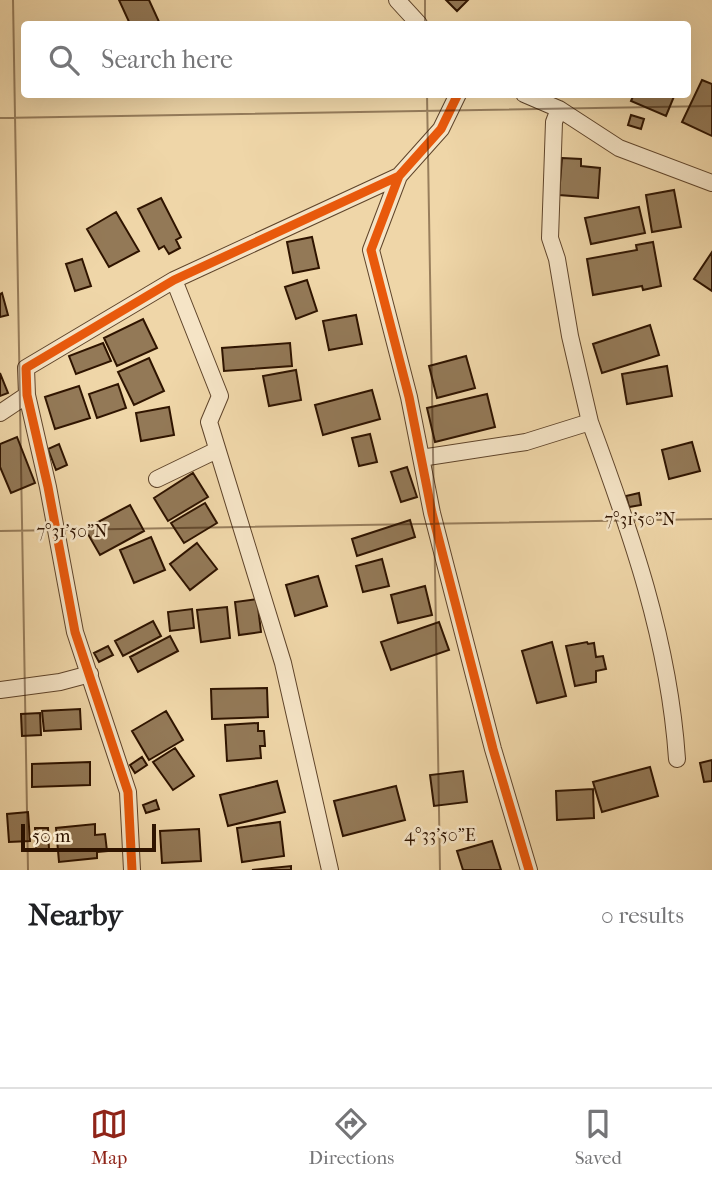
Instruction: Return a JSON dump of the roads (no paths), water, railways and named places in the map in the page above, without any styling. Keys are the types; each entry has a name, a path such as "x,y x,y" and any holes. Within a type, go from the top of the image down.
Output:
{"street":[{"path":"397,0 416,21"},
{"path":"456,98 441,129 399,176 370,250 409,397 432,513 493,749 529,870"},
{"path":"533,98 559,109 619,148 712,183"},
{"path":"559,109 554,122 550,238 590,422 649,592 664,663 677,759"},
{"path":"132,870 128,792 75,632 48,487 27,395 26,368 174,280 399,176"},
{"path":"174,280 220,396 209,422 283,663 330,870"},
{"path":"0,413 27,395"},
{"path":"421,458 526,442 590,422"},
{"path":"157,479 217,450"},
{"path":"0,690 60,682 90,674"}]}
